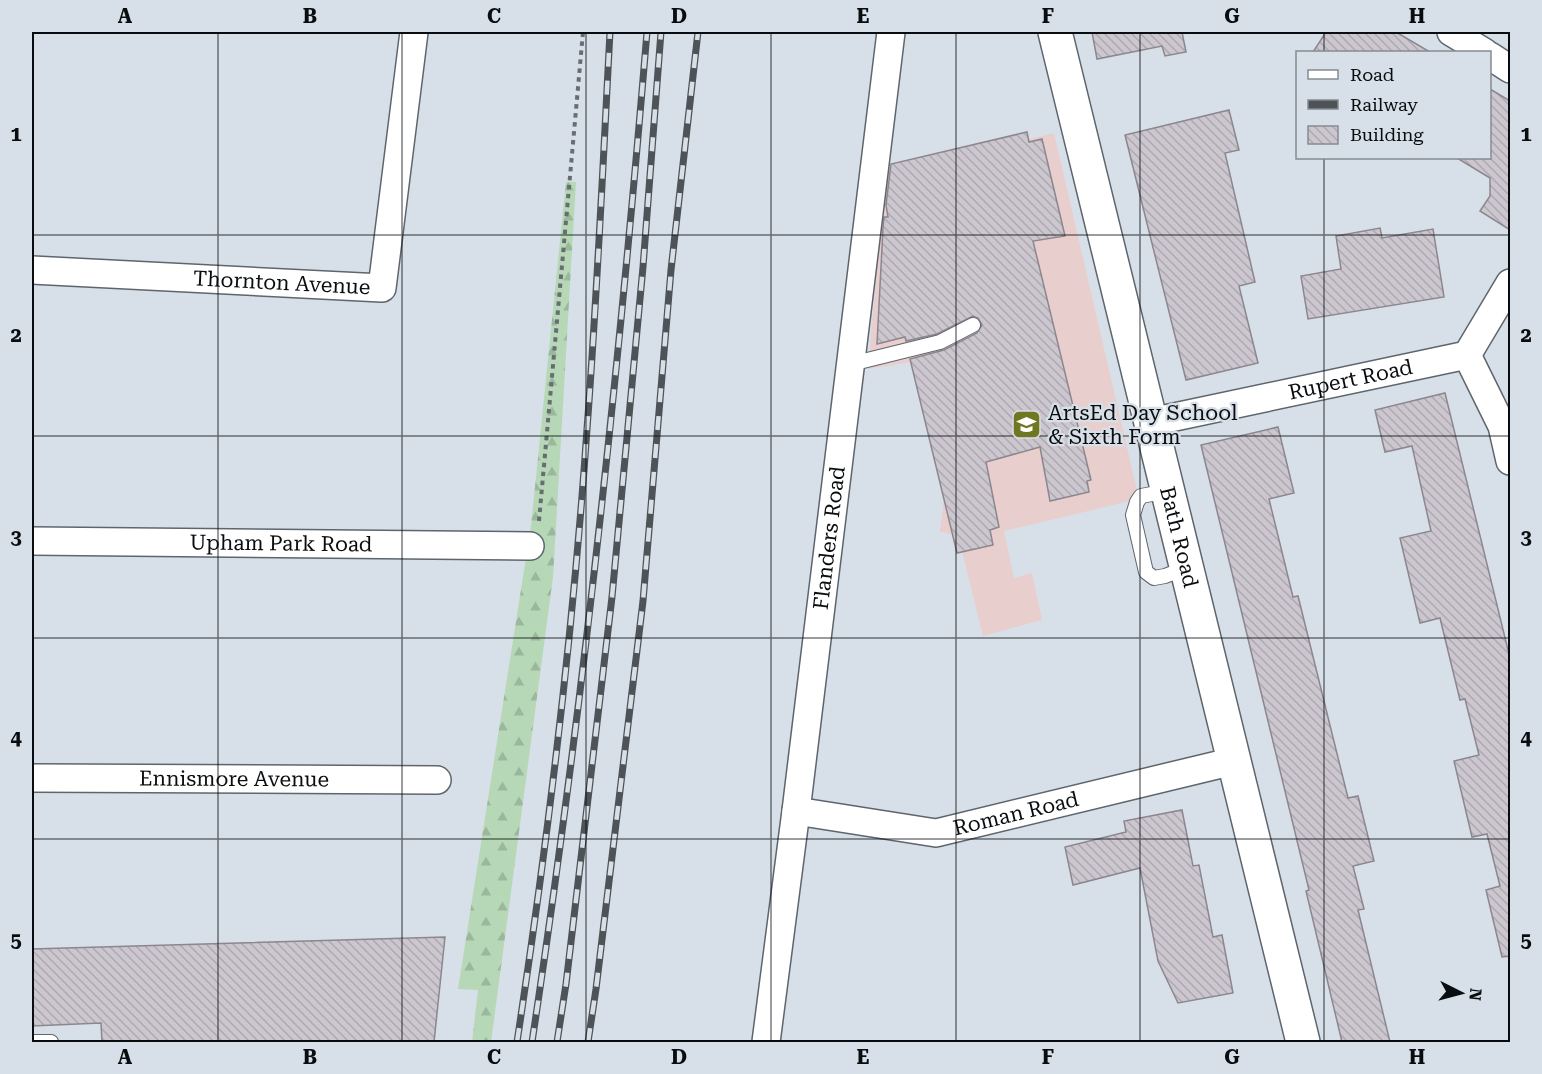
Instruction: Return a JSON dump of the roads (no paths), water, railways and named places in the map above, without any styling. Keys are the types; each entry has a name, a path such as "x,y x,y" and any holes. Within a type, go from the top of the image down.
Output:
{"main road":[{"name":"Bath Road","path":"1055,32 1303,1042"}],"street":[{"name":"Thornton Avenue","path":"32,270 382,288 414,32"},
{"name":"Flanders Road","path":"766,1042 891,32"},
{"path":"1451,32 1482,51"},
{"path":"1491,57 1510,69"},
{"path":"1510,283 1467,355 1506,428 1510,461"},
{"name":"Rupert Road","path":"1151,422 1467,355"},
{"name":"Upham Park Road","path":"32,541 530,546"},
{"name":"Roman Road","path":"796,811 936,833 1234,761"},
{"name":"Ennismore Avenue","path":"32,778 436,780"}],"lane":[{"path":"850,364 940,342 973,325"},
{"path":"32,1042 51,1042"}],"railway":[{"path":"517,1042 549,813 575,583 594,330 610,32"},
{"path":"532,1042 568,790 598,538 647,32"},
{"path":"557,1042 566,984 612,597 643,267 661,32"},
{"path":"588,1042 643,601 671,270 698,32"}],"place":[{"name":"ArtsEd Day School & Sixth Form","path":"1027,425"}]}
